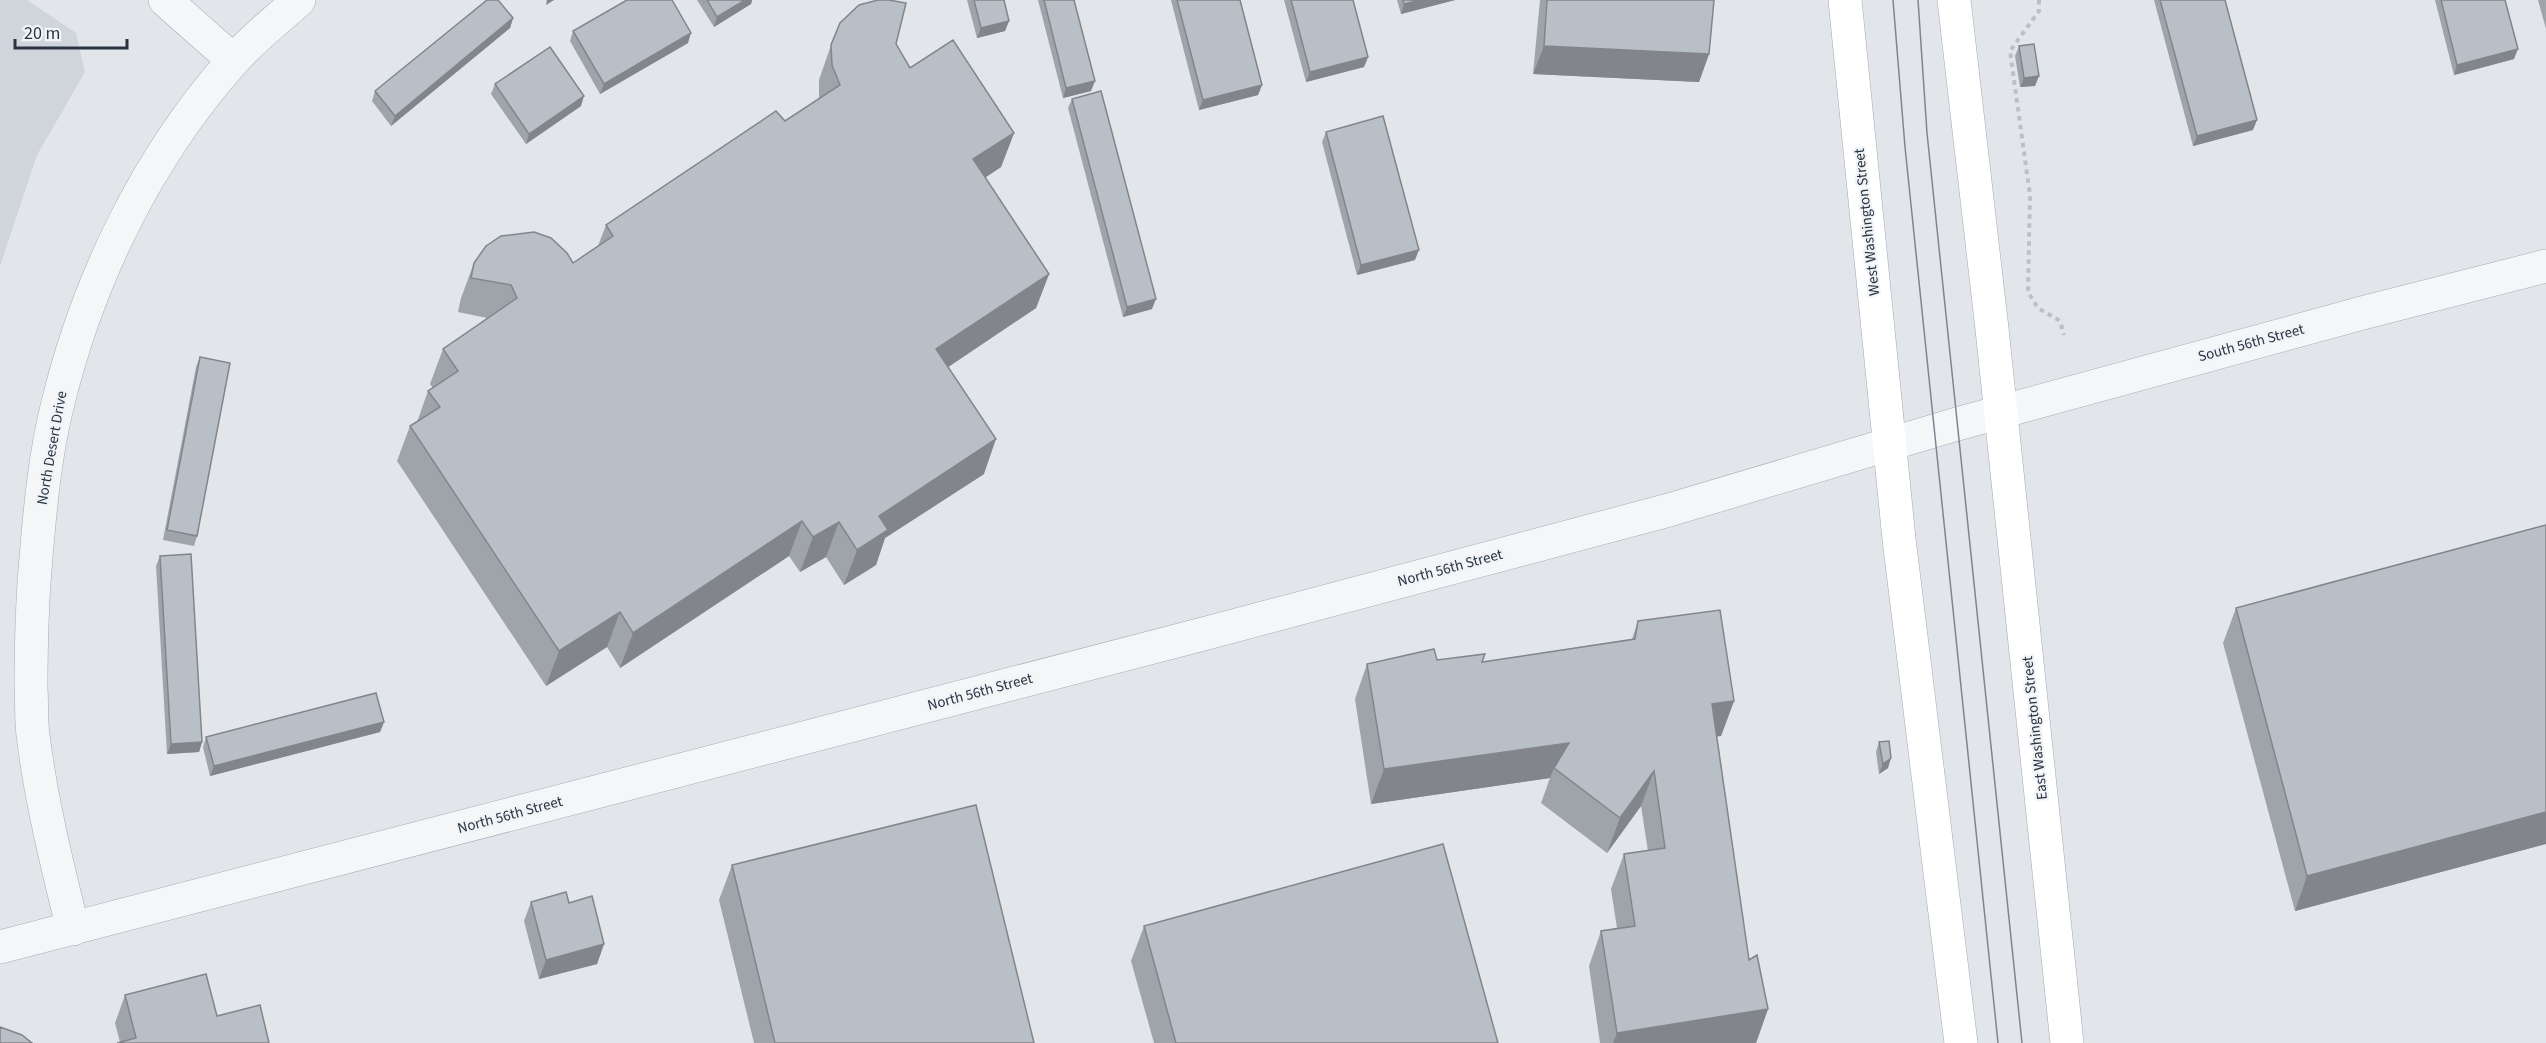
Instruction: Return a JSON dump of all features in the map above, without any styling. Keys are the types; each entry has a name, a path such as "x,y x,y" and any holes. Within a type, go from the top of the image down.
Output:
{"main road":[{"name":"West Washington Street","path":"1845,0 1889,444"},
{"path":"1954,0 2001,412"},
{"name":"East Washington Street","path":"2001,412 2067,1043"},
{"path":"1889,444 1961,1043"}],"street":[{"path":"165,0 233,60"},
{"name":"North Desert Drive","path":"73,929 53,850 32,733 30,627 39,519 56,410 79,330 102,271 142,190 186,121 233,60 299,0"},
{"name":"South 56th Street","path":"1957,424 2366,312 2546,266"},
{"name":"North 56th Street","path":"0,947 1207,633 1669,510 1821,467 1957,424"}],"path":[{"path":"2040,0 2039,11 2010,51 2030,195 2028,292 2038,308 2060,321 2064,335"}],"shaded area":[{"path":"0,0 27,0 76,33 85,72 37,155 0,266"}],"building":[{"path":"487,0 498,0 513,18 395,116 375,91"},
{"path":"627,0 672,0 691,33 604,84 573,31"},
{"path":"707,0 745,0 717,17"},
{"path":"878,0 906,3 896,44 910,68 953,40 1014,133 973,159 1049,274 936,349 996,439 879,516 888,530 857,550 839,522 813,537 802,521 633,633 620,612 559,651 410,426 440,407 428,391 458,371 443,349 517,298 511,285 471,278 474,263 486,246 501,236 534,232 551,238 567,253 573,263 613,236 606,225 776,111 785,121 840,85 832,65 831,45 840,23 859,5"},
{"path":"974,0 1004,0 1009,21 981,28"},
{"path":"1044,0 1074,0 1095,81 1066,88"},
{"path":"1177,0 1240,0 1262,85 1203,100"},
{"path":"1291,0 1353,0 1368,57 1310,72"},
{"path":"1403,0 1420,0 1404,4"},
{"path":"1547,0 1714,0 1709,54 1544,46"},
{"path":"2160,0 2225,0 2257,120 2197,136"},
{"path":"2441,0 2505,0 2518,49 2457,65"},
{"path":"2034,44 2039,76 2024,78 2019,46"},
{"path":"550,47 584,96 529,134 495,84"},
{"path":"1101,91 1156,299 1127,307 1072,99"},
{"path":"1383,116 1419,250 1361,265 1326,132"},
{"path":"200,357 230,363 197,536 167,530"},
{"path":"2546,525 2546,812 2307,876 2236,608"},
{"path":"191,554 202,742 171,744 160,556"},
{"path":"1720,610 1734,701 1712,704 1749,960 1757,955 1768,1009 1617,1033 1601,931 1635,926 1624,854 1665,848 1654,771 1620,818 1554,768 1569,743 1384,769 1367,664 1434,649 1437,660 1485,654 1482,662 1635,639 1638,621"},
{"path":"376,693 384,722 214,766 206,737"},
{"path":"1889,741 1891,758 1883,764 1879,742"},
{"path":"976,805 1034,1043 775,1043 732,865"},
{"path":"1443,844 1498,1043 1176,1043 1144,926"},
{"path":"566,892 569,903 592,896 604,944 546,960 531,902"},
{"path":"206,974 217,1016 260,1005 269,1043 117,1043 136,1038 125,995"},
{"path":"0,1027 22,1035 32,1043 0,1043"}],"tram line":[{"path":"1893,0 1905,147 1998,1043"},
{"path":"1918,0 1927,133 2022,1043"}]}
